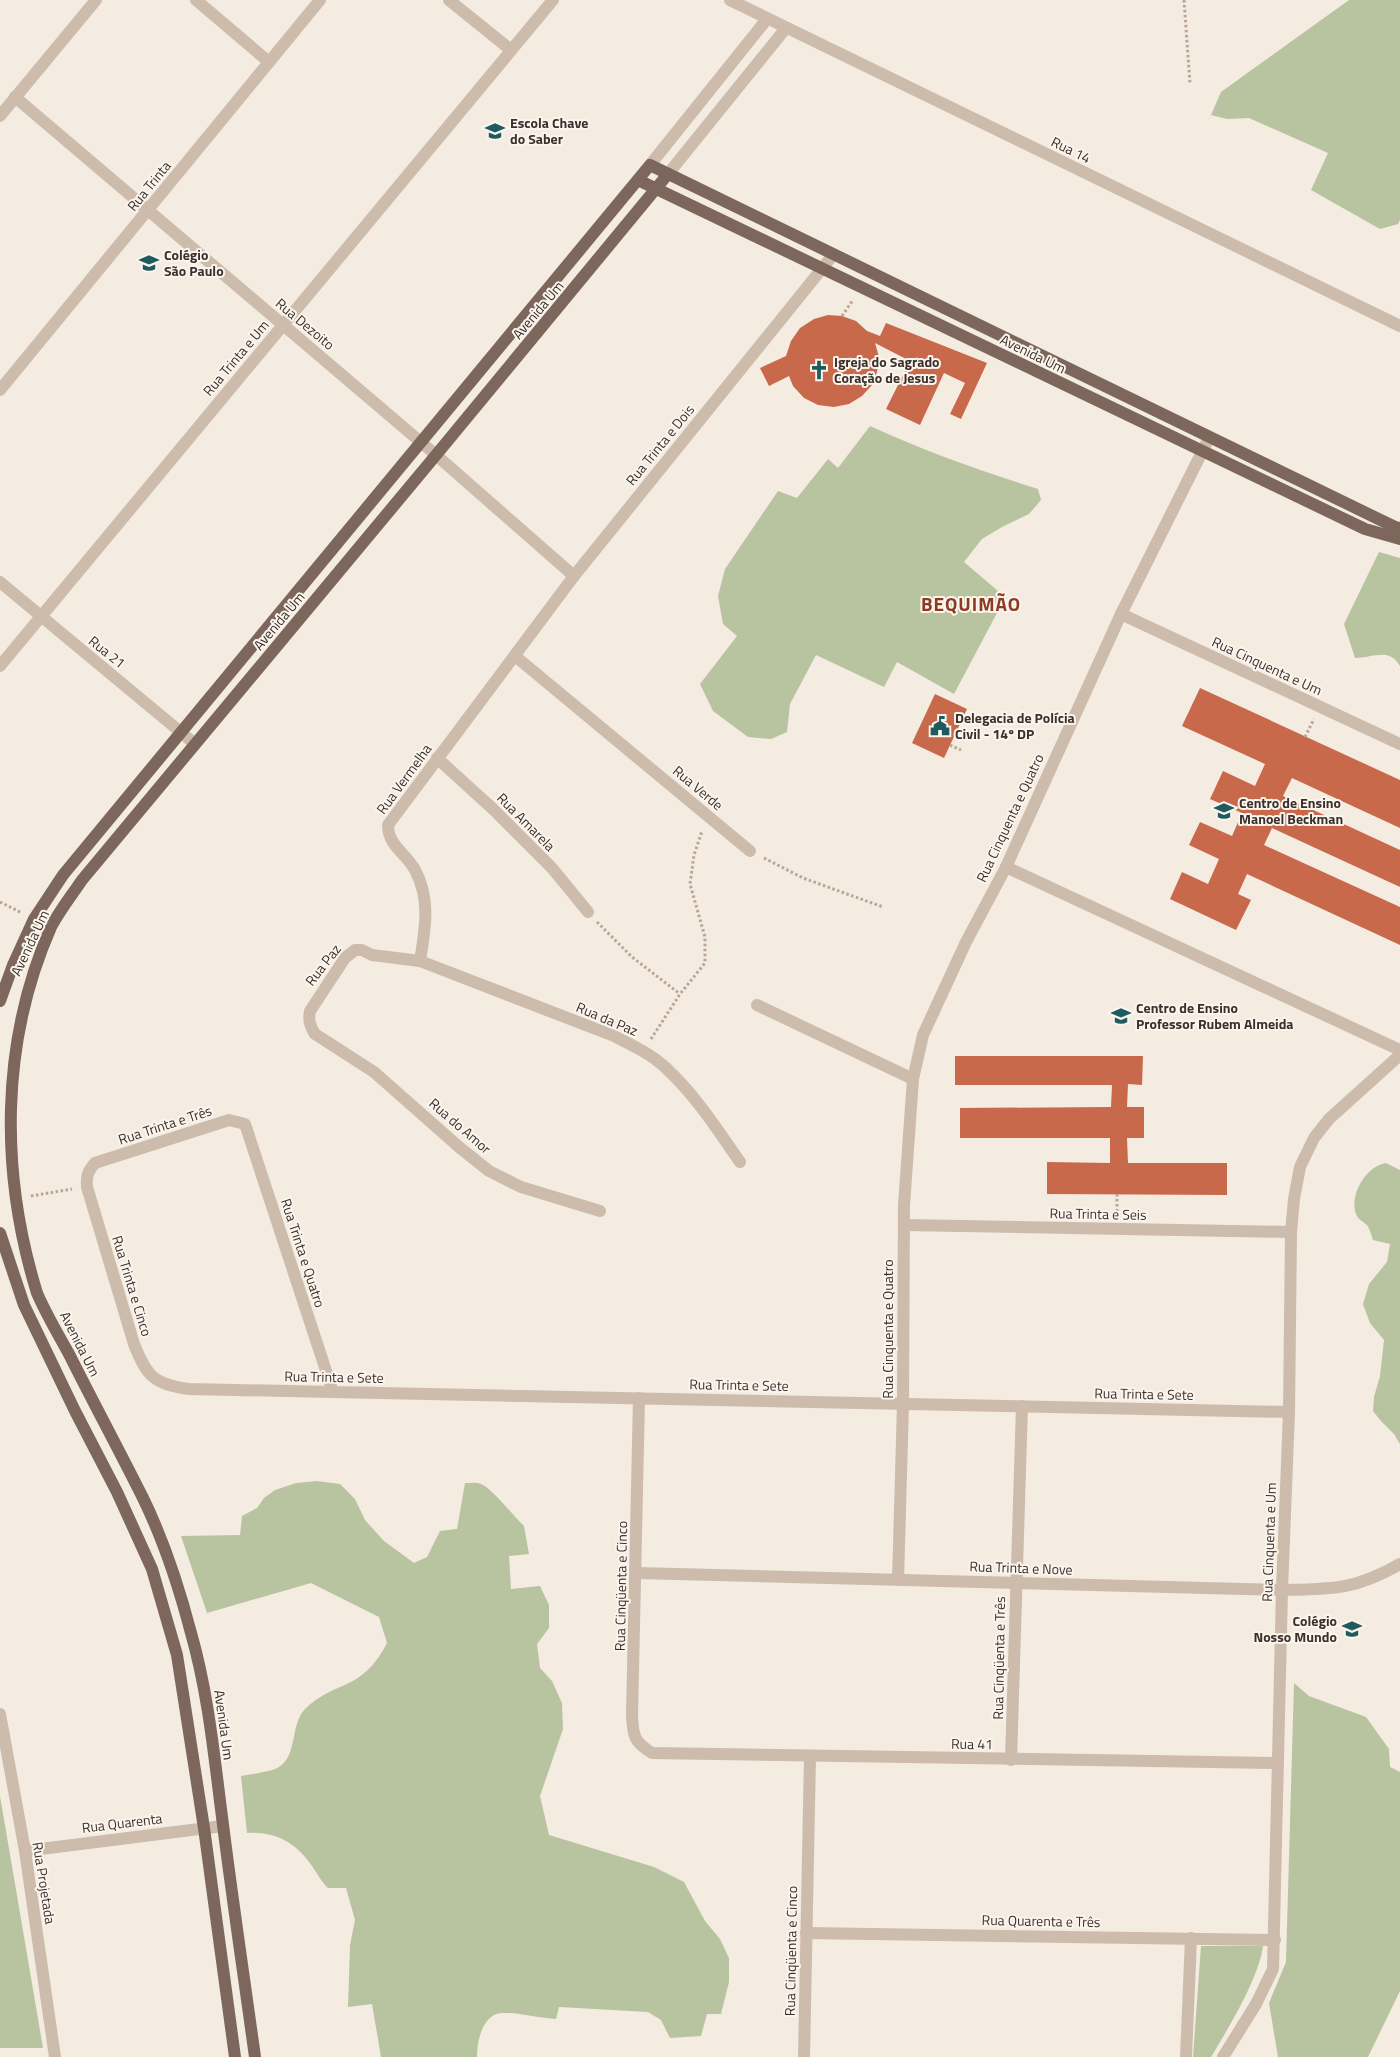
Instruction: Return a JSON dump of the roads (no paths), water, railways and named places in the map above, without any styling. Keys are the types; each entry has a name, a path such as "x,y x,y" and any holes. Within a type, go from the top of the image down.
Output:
{"main road":[{"name":"Avenida Um","path":"0,1001 13,965 34,920 63,875 650,165 1397,530"},
{"name":"Avenida Um","path":"255,2057 206,1700 192,1636 171,1564 144,1501 38,1296 21,1249 8,1200 3,1146 2,1097 8,1053 19,1008 31,971 52,926 82,880 668,174"},
{"name":"Avenida Um","path":"638,180 1364,528 1397,530"},
{"path":"0,1233 24,1305 75,1411 117,1492 152,1569 177,1655 204,1828 235,2057"}],"street":[{"path":"0,116 96,0"},
{"path":"196,0 269,62"},
{"name":"Rua Trinta","path":"0,390 320,0"},
{"path":"450,0 510,50"},
{"name":"Rua Trinta e Um","path":"0,666 553,0"},
{"name":"Rua 14","path":"733,1 1400,326"},
{"name":"Avenida Um","path":"650,165 767,18"},
{"name":"Avenida Um","path":"668,174 786,28"},
{"name":"Rua Dezoito","path":"15,97 421,442 574,576"},
{"name":"Rua Trinta e Dois","path":"515,656 574,576 833,255"},
{"name":"Rua Cinquenta e Quatro","path":"898,1580 903,1404 904,1205 913,1079 923,1035 966,942 1006,867 1121,614 1209,438"},
{"name":"Rua 21","path":"0,582 195,744"},
{"name":"Rua Cinquenta e Um","path":"1121,614 1400,744"},
{"name":"Rua Vermelha","path":"420,961 426,923 426,904 416,870 394,846 388,835 388,825 515,656"},
{"name":"Rua Verde","path":"515,656 750,850"},
{"name":"Rua Amarela","path":"437,758 493,809 552,868 588,912"},
{"path":"1006,867 1400,1050"},
{"name":"Rua Paz","path":"315,1034 308,1018 310,1011 345,958 354,950 362,950 372,955 420,961"},
{"name":"Rua da Paz","path":"420,961 614,1036 644,1051 666,1068 700,1105 740,1162"},
{"path":"0,976 13,965"},
{"path":"757,1005 913,1079"},
{"name":"Rua do Amor","path":"315,1034 374,1072 458,1147 489,1171 521,1187 600,1211"},
{"name":"Rua Cinquenta e Um","path":"1223,2057 1256,2004 1273,1968 1282,1590 1289,1412 1291,1232 1300,1167 1314,1138 1329,1119 1400,1056"},
{"name":"Rua Trinta e Três","path":"87,1187 86,1178 89,1169 95,1163 229,1120 245,1124"},
{"name":"Rua Trinta e Quatro","path":"245,1124 332,1392"},
{"name":"Rua Trinta e Cinco","path":"87,1187 134,1344 142,1363 154,1379 170,1386 190,1389"},
{"name":"Rua Trinta e Seis","path":"904,1225 1291,1232"},
{"name":"Rua Trinta e Sete","path":"190,1389 1289,1412"},
{"name":"Rua Cinqüenta e Cinco","path":"639,1398 633,1734 639,1746 652,1753 665,1754"},
{"name":"Rua Cinqüenta e Três","path":"1011,1760 1022,1406"},
{"name":"Rua Trinta e Nove","path":"637,1573 1282,1590 1335,1589 1354,1585 1371,1580 1400,1564"},
{"name":"Rua Projetada","path":"0,1714 25,1851 55,2057"},
{"name":"Rua 41","path":"665,1754 1278,1763"},
{"name":"Rua Cinqüenta e Cinco","path":"804,2057 810,1756"},
{"name":"Rua Quarenta","path":"25,1851 223,1826"},
{"name":"Rua Quarenta e Três","path":"806,1933 1275,1940"},
{"path":"1186,2057 1191,1938"}],"place":[{"name":"Escola Chave do Saber","path":"495,131"},
{"name":"Colégio São Paulo","path":"149,263"},
{"name":"Igreja do Sagrado Coração de Jesus","path":"819,370"},
{"name":"Delegacia de Polícia Civil - 14º DP","path":"940,726"},
{"name":"Centro de Ensino Manoel Beckman","path":"1224,811"},
{"name":"Centro de Ensino Professor Rubem Almeida","path":"1121,1016"},
{"name":"Colégio Nosso Mundo","path":"1352,1629"}],"district":[{"name":"BEQUIMÃO","path":"971,604"}]}
